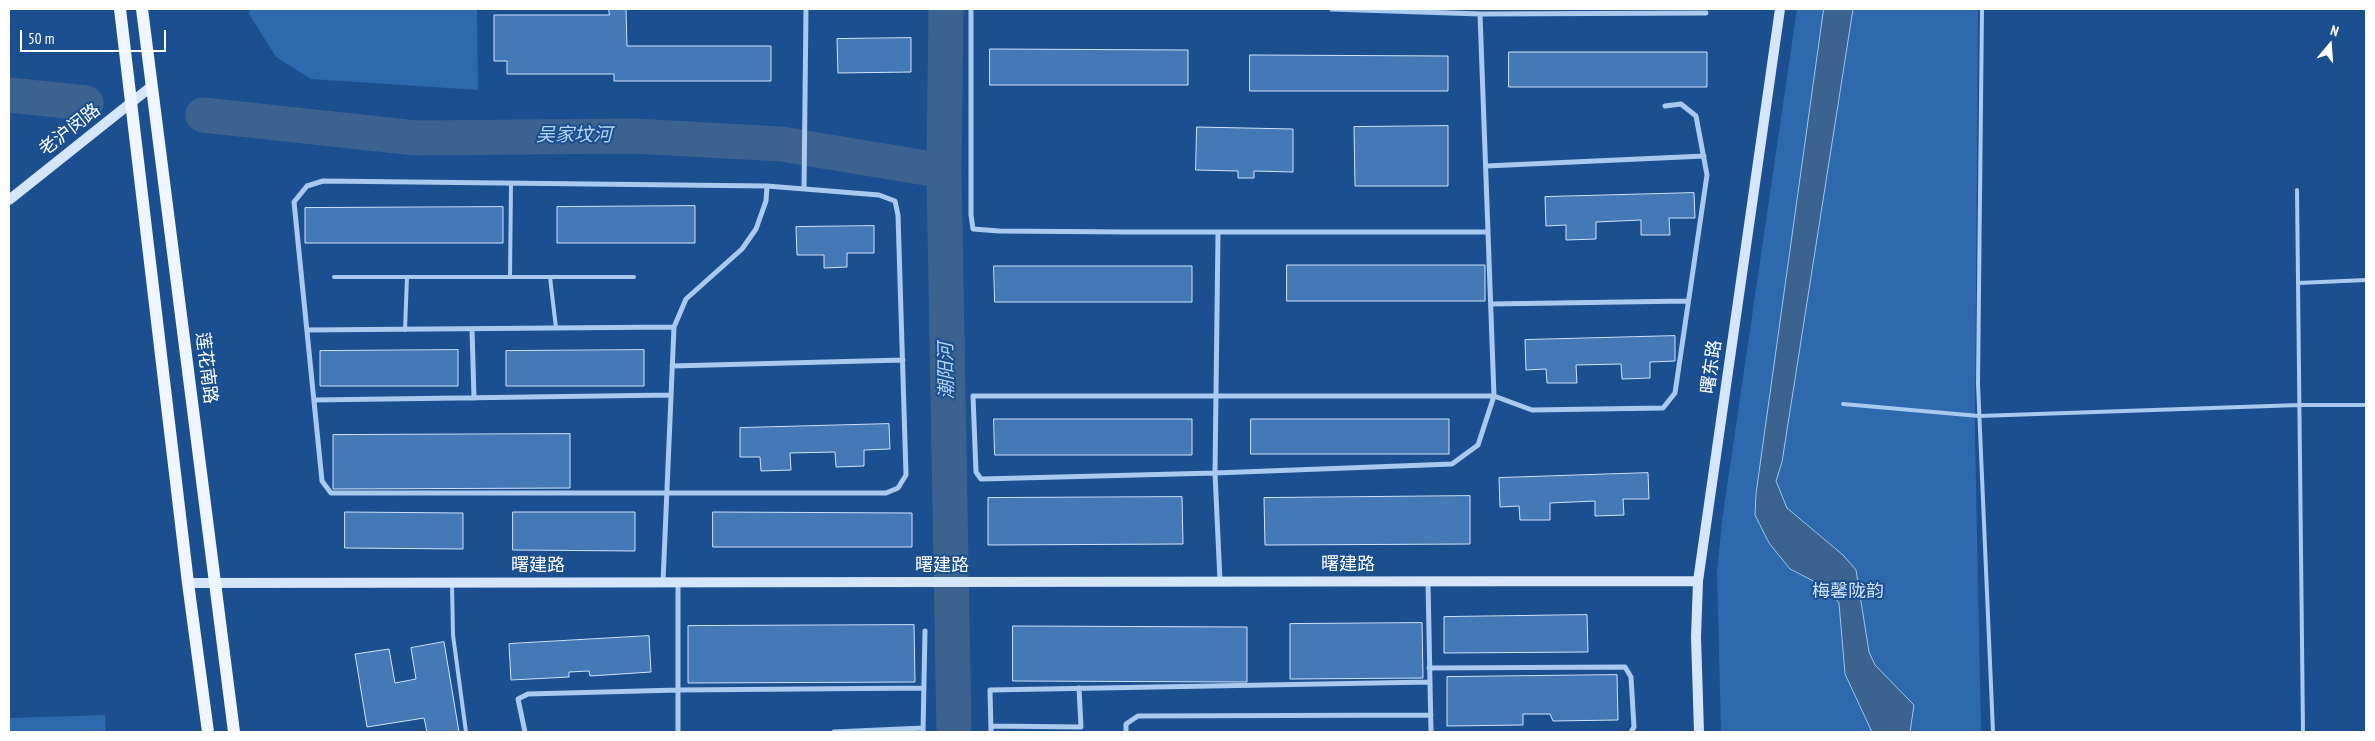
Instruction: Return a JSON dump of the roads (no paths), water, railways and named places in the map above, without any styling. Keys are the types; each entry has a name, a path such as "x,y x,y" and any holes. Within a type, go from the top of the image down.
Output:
{"main road":[{"path":"120,9 188,582 208,732"},
{"name":"莲花南路","path":"142,9 234,732"}],"street":[{"path":"804,189 806,9"},
{"path":"970,9 971,215 973,229 998,231 1218,233 1488,232"},
{"path":"1332,9 1480,14 1706,13"},
{"name":"曙东路","path":"1699,732 1696,637 1698,581 1780,9"},
{"path":"1480,14 1494,396 1478,445 1452,464 1215,474 981,479 976,472 973,396 1494,396 1532,410 1663,408 1675,393 1707,175 1696,116 1681,104 1665,106"},
{"name":"老沪闵路","path":"9,200 152,86"},
{"path":"1486,166 1704,156"},
{"path":"323,181 767,186 879,195 895,201 898,215 906,475 898,488 886,493 332,493 322,481 294,202 307,186 323,181"},
{"path":"663,582 674,327 686,299 742,248 756,229 766,202 767,186"},
{"path":"1218,233 1215,474 1220,582"},
{"path":"1491,304 1688,301"},
{"path":"307,330 674,327"},
{"path":"472,329 474,398"},
{"path":"672,366 903,360"},
{"path":"314,400 671,394"},
{"path":"1428,581 1431,732"},
{"name":"曙建路","path":"188,582 1698,581"},
{"path":"678,582 678,732"},
{"path":"834,732 923,730 925,631"},
{"path":"1430,668 1625,668 1631,677 1634,727 1631,732"},
{"path":"1079,688 1081,727 991,729 990,690 1079,688 1430,682"},
{"path":"525,732 518,699 528,694 678,690 924,688"},
{"path":"1126,732 1126,724 1138,716 1431,715"}],"lane":[{"path":"1982,9 1979,416 1993,732"},
{"path":"510,277 511,183"},
{"path":"2297,190 2303,732"},
{"path":"334,277 634,277"},
{"path":"405,330 407,277"},
{"path":"550,277 556,328"},
{"path":"2298,283 2366,280"},
{"path":"1842,404 1979,416 2299,405 2366,405"},
{"path":"452,582 453,635 466,732"}],"waterway":[{"name":"潮阳河","path":"946,9 944,171 954,732"},
{"name":"吴家坟河","path":"9,95 86,103"},
{"name":"吴家坟河","path":"203,115 416,138 634,136 781,144 944,171"}],"park label":[{"name":"梅馨陇韵","path":"1848,592"}]}
